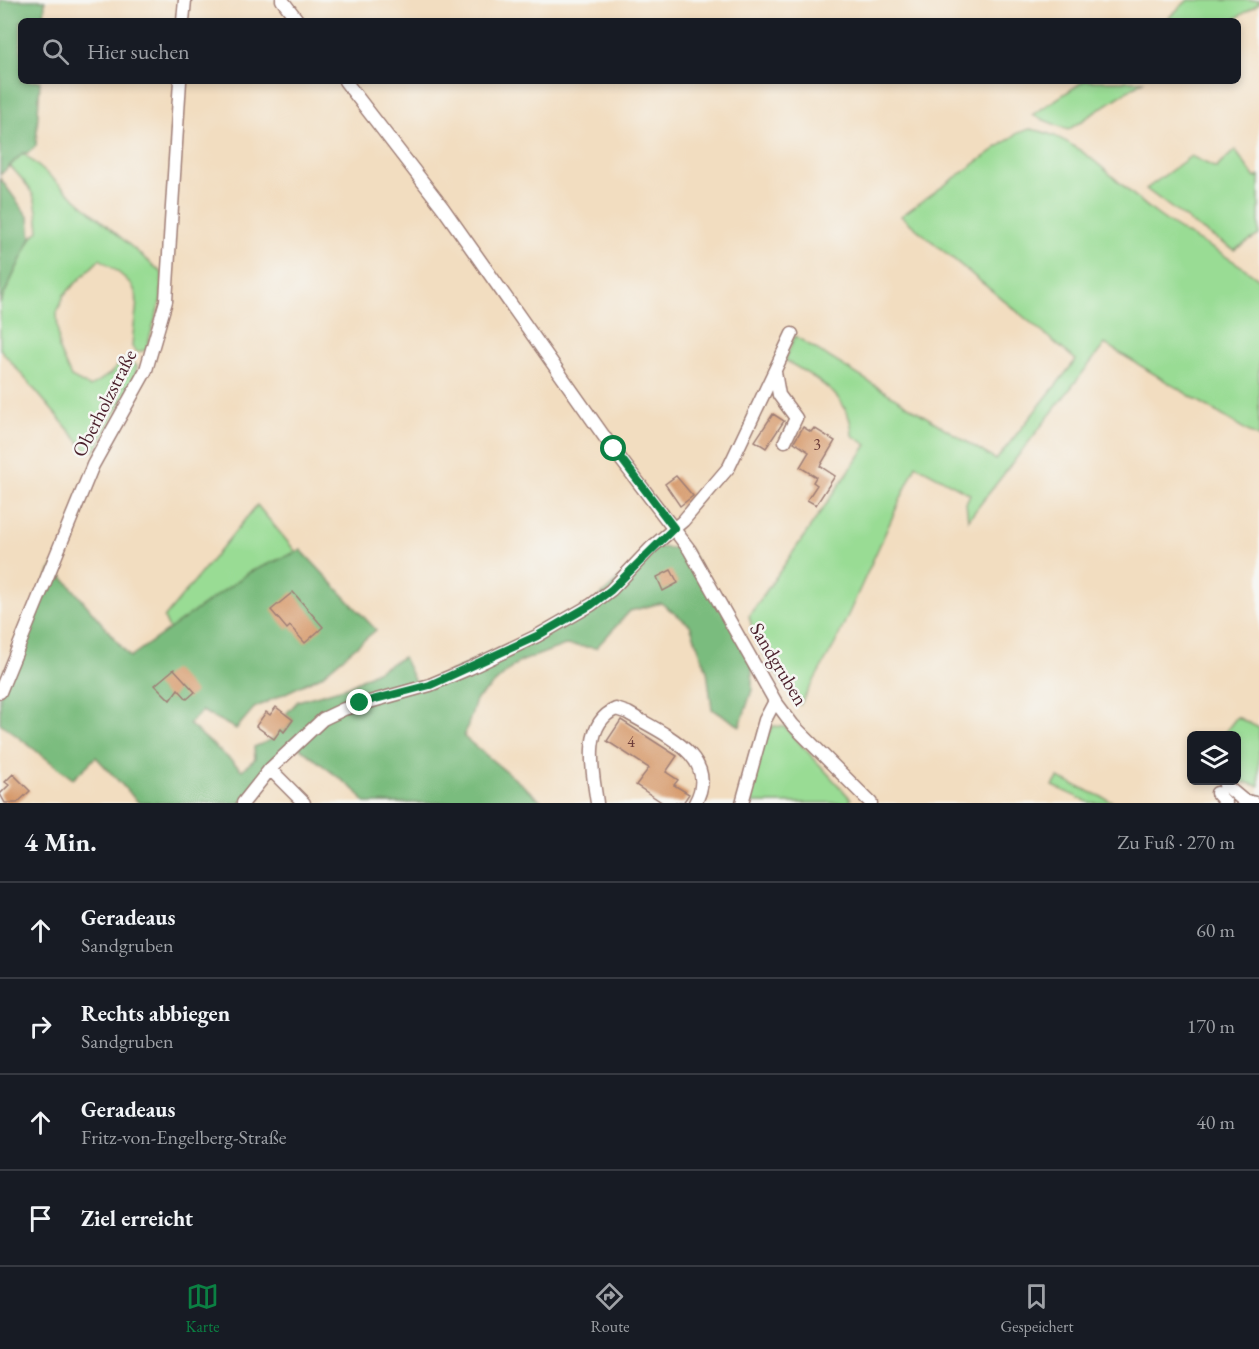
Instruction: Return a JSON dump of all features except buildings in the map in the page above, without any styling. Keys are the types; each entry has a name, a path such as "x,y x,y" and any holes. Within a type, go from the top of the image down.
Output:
{"street":[{"path":"183,18 185,0"},
{"path":"282,0 296,18"},
{"name":"Oberholzstraße","path":"0,692 93,465 146,370 158,334 166,301 180,84"},
{"name":"Sandgruben","path":"347,84 449,216 614,449 674,528 703,570 775,701 793,725 871,803"},
{"path":"243,803 270,770 312,727 332,714 430,685 537,636 591,605 611,590 710,491 729,467 792,334"},
{"path":"775,372 779,395 796,418 784,441"},
{"path":"742,803 765,720 775,701"},
{"path":"597,803 591,762 592,745 604,719 616,709 628,713 693,755 701,775 700,793 695,803"},
{"path":"270,770 304,803"},
{"path":"1226,803 1221,789 1255,803"}],"green space":[{"path":"0,0 45,0 44,18 18,18 18,84 40,84 36,146 28,153 23,153 0,175"},
{"path":"1188,0 1259,0 1259,3 1236,18 1168,18"},
{"path":"1079,84 1138,84 1068,130 1032,115"},
{"path":"1030,129 1048,133 1081,151 1167,221 1234,261 1259,279 1259,438 1105,344 968,520 966,503 970,494 916,465 835,644 800,705 776,674 763,652 749,616 867,445 852,435 850,421 839,399 820,382 785,360 795,336 996,460 1076,360 901,216 1018,133"},
{"path":"1235,150 1255,178 1259,176 1259,235 1234,250 1197,227 1146,189 1191,156 1216,168"},
{"path":"23,153 162,273 161,300 146,350 137,352 132,347 137,305 133,288 127,280 100,259 64,295 57,313 59,350 71,377 90,387 110,374 124,359 137,366 135,377 95,451 86,450 0,349 0,303 31,238 39,231 33,195 25,182 10,166"},
{"path":"0,178 29,218 31,238 0,303"},
{"path":"257,505 296,552 250,572 170,631 164,618"},
{"path":"652,547 689,549 752,662 752,690 740,726 712,709 707,671 690,625 661,603 630,611 596,648 565,645 517,663 476,700 464,737 544,803 365,803 356,791 295,744 241,803 139,803 96,757 73,779 0,723 0,696 53,565 130,657 250,572 301,550 376,630 321,676 254,708 236,729 202,711 189,724 242,770 255,759 254,747 273,739 281,729 285,732 293,720 286,714 298,701 347,687 403,657 418,688 591,605"},
{"path":"1237,717 1259,728 1259,786 1241,783 1241,731 1226,731"},
{"path":"773,726 785,727 851,799 849,803 743,803 756,752"},
{"path":"1058,778 1116,803 1090,803 1053,786"}],"route":[{"path":"360,703 430,685 537,636 591,605 611,590 674,528 614,449"}]}
